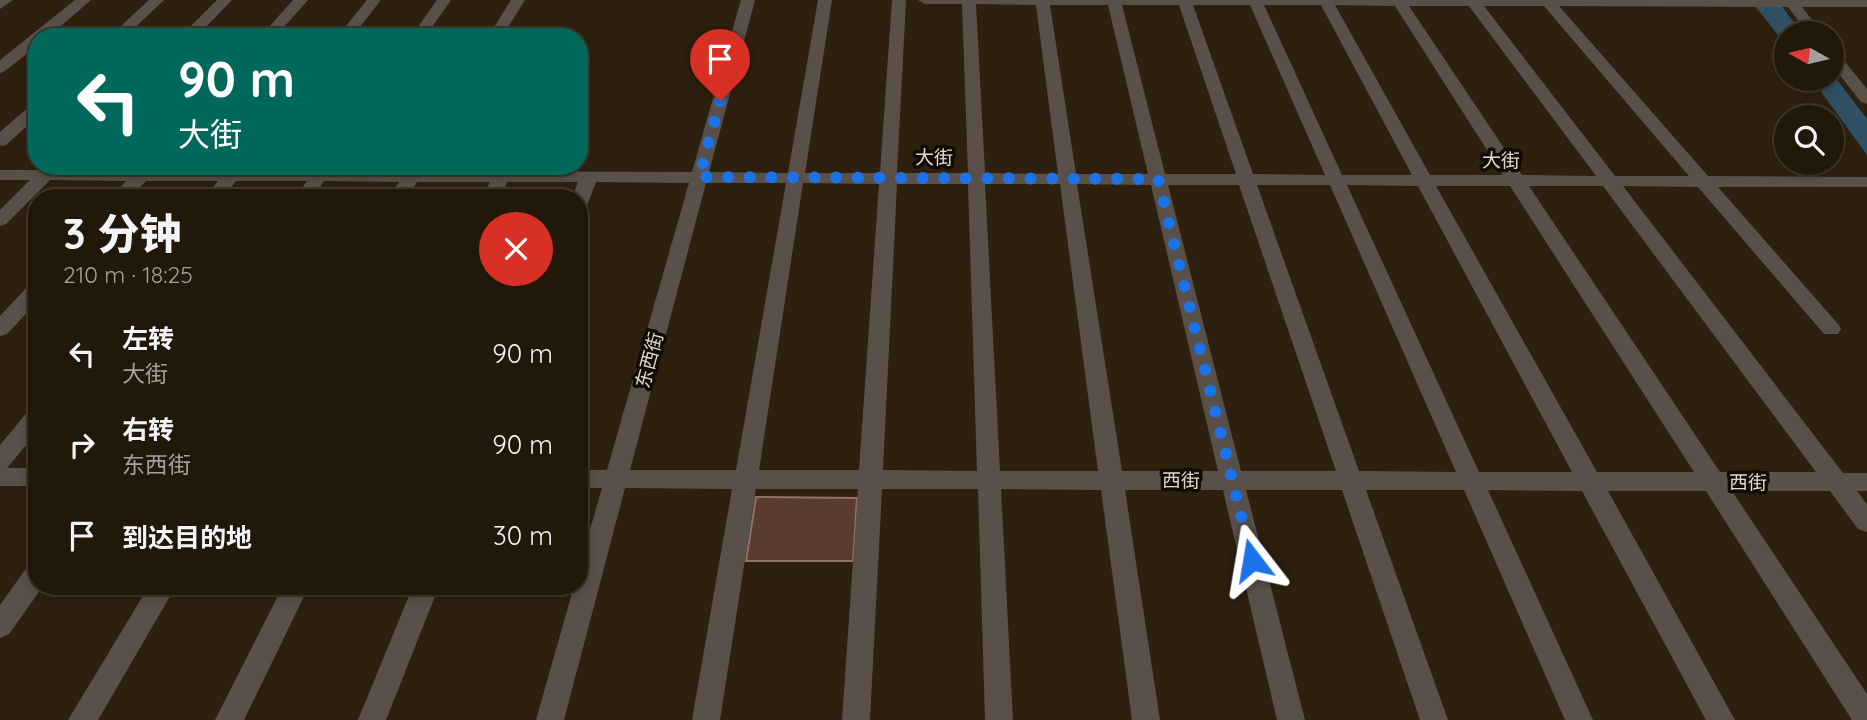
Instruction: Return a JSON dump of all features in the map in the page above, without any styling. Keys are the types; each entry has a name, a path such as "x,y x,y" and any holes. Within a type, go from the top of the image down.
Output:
{"street":[{"path":"0,5 6,0"},
{"path":"50,28 84,0"},
{"path":"126,28 157,0"},
{"path":"196,28 225,0"},
{"path":"275,28 301,0"},
{"path":"351,28 374,0"},
{"path":"424,28 444,0"},
{"path":"501,28 518,0"},
{"name":"东西街","path":"588,581 748,0"},
{"path":"706,720 825,0"},
{"path":"856,720 899,0"},
{"path":"925,0 1867,2"},
{"path":"970,0 999,720"},
{"path":"1042,0 1146,720"},
{"path":"1114,0 1292,720"},
{"path":"1184,0 1434,720"},
{"path":"1256,0 1579,720"},
{"path":"1325,0 1721,720"},
{"path":"1399,0 1867,718"},
{"path":"1472,1 1867,522"},
{"path":"1547,1 1831,329"},
{"path":"1791,2 1806,21"},
{"path":"0,68 28,46"},
{"path":"1844,70 1867,99"},
{"path":"0,141 28,116"},
{"name":"大街","path":"0,175 28,173"},
{"path":"32,189 46,175"},
{"path":"128,189 140,175"},
{"path":"221,189 232,175"},
{"name":"大街","path":"466,175 1867,182"},
{"path":"495,189 501,177"},
{"path":"584,189 589,177"},
{"path":"0,220 28,193"},
{"path":"0,329 28,299"},
{"path":"0,461 28,427"},
{"path":"0,477 28,477"},
{"name":"西街","path":"588,479 1867,482"},
{"path":"0,626 28,587"},
{"path":"82,720 158,595"},
{"path":"229,720 292,595"},
{"path":"372,720 422,595"},
{"name":"东西街","path":"550,720 584,595"}],"water":[{"path":"1750,0 1777,0 1793,21 1774,21 1774,30"},
{"path":"1844,89 1867,119 1867,155 1844,123 1844,105 1831,105 1821,91 1844,91"}],"building":[{"path":"756,497 857,498 853,561 746,561"}],"route":[{"path":"720,101 699,177 1158,179 1252,560"}]}
